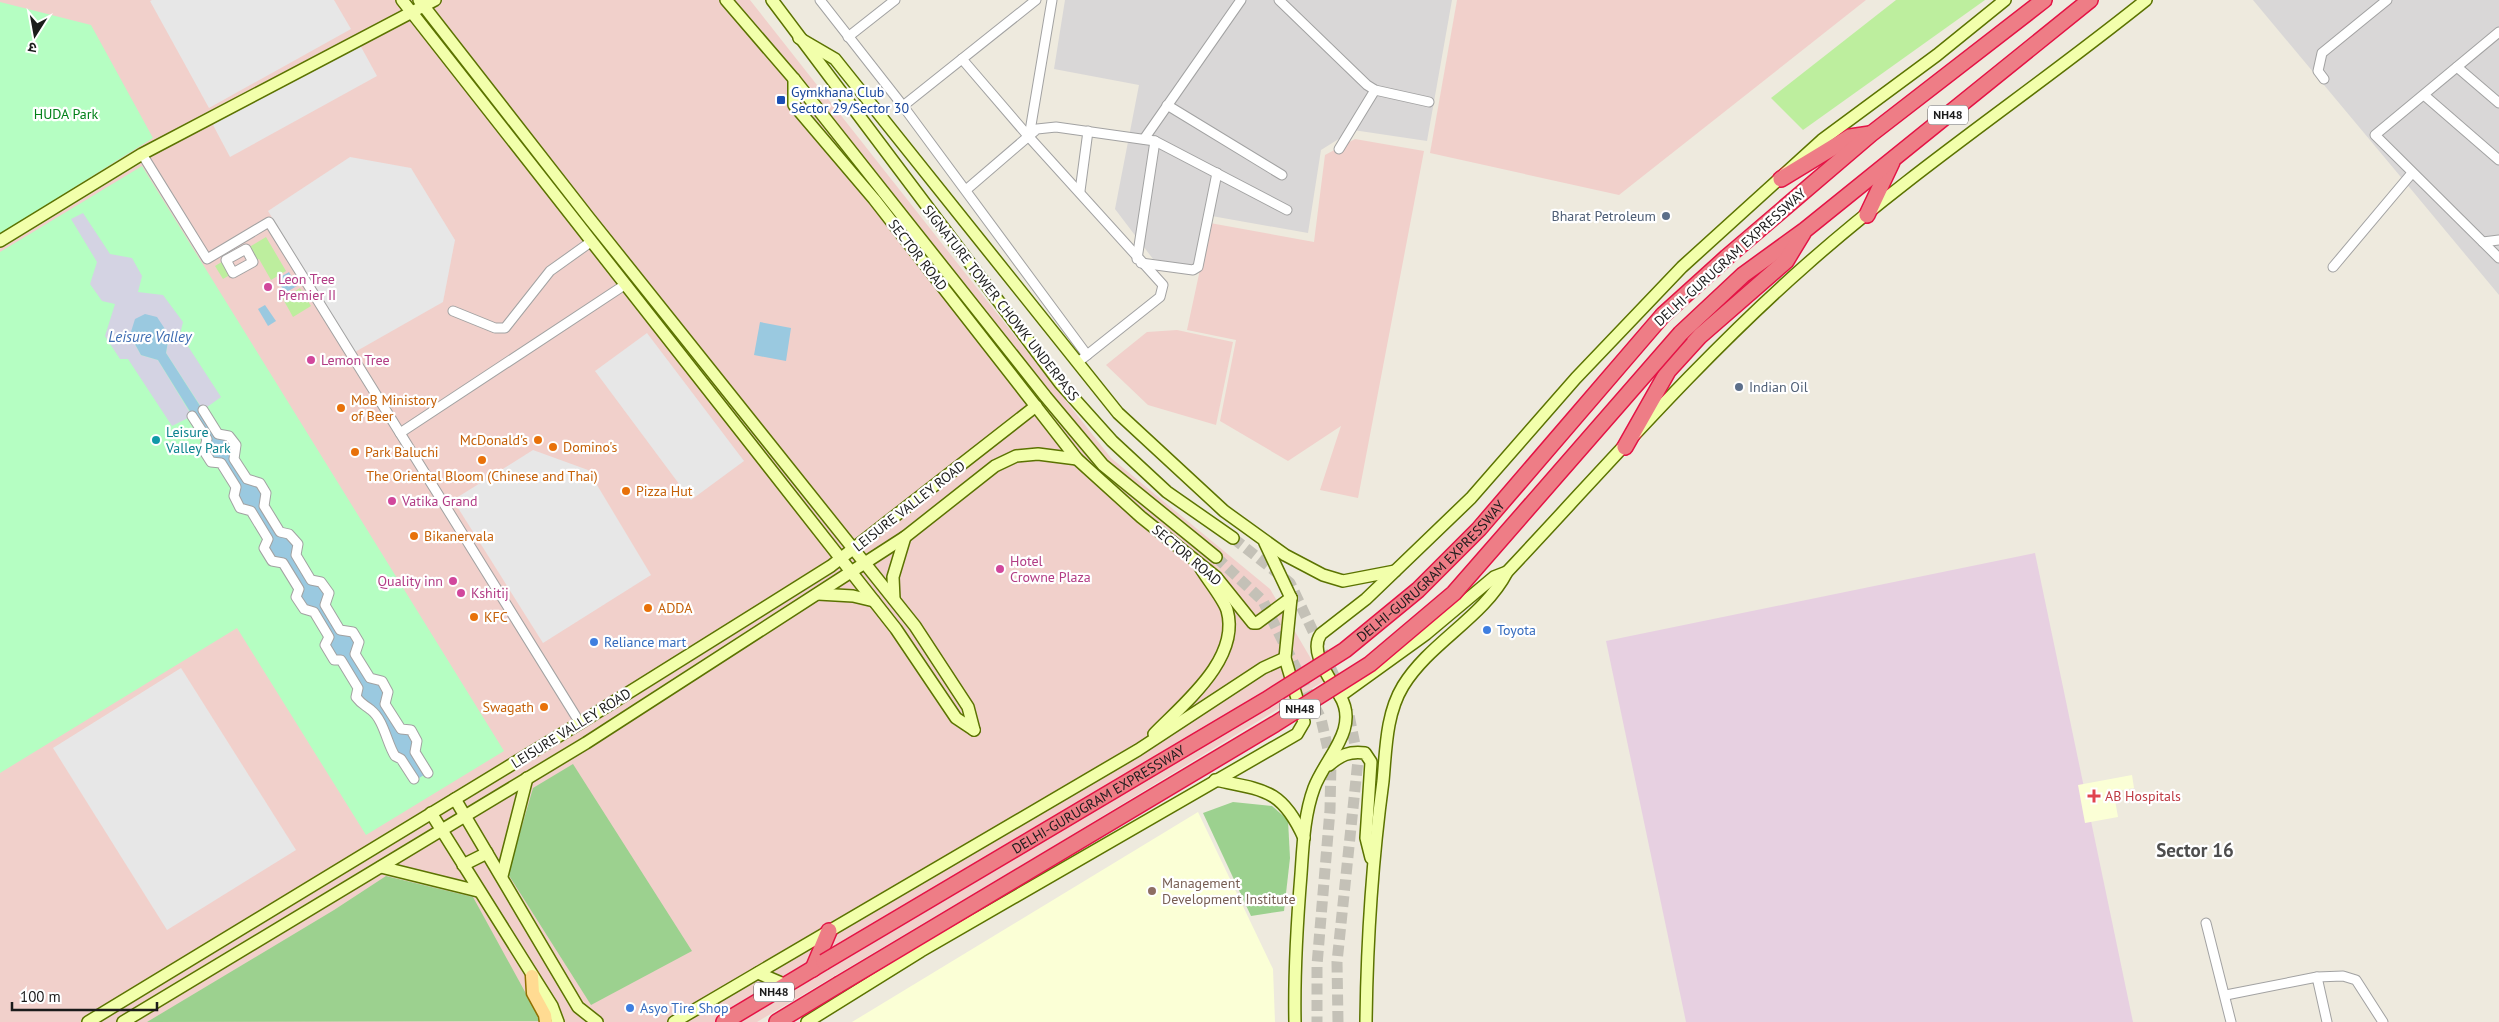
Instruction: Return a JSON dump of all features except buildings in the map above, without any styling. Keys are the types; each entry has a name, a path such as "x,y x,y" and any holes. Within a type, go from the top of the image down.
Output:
{"highway":[{"name":"DELHI-GURUGRAM EXPRESSWAY","path":"724,1022 1257,705 1345,650 1418,590 1479,529 1663,315 1727,257 1871,134 2044,0"},
{"name":"DELHI-GURUGRAM EXPRESSWAY","path":"777,1022 1276,724 1370,664 1454,593 1681,333 1743,275 1805,230 2090,0"},
{"path":"1781,179 1850,137 1871,134"},
{"path":"1867,215 1894,158"},
{"path":"1625,447 1668,371 1700,336 1786,261 1805,230"},
{"path":"818,966 829,931"}],"main road":[{"path":"532,976 533,993 545,1014 546,1022"}],"street":[{"path":"402,0 896,629 956,718 974,730 968,706 915,626 855,549 807,493 421,3"},
{"path":"0,241 142,154 411,12 421,3 435,0"},
{"path":"726,0 794,79"},
{"path":"772,0 800,38 835,59 1082,358"},
{"path":"820,0 966,190 1118,413 1224,511 1264,541 1301,565 1343,581 1395,572"},
{"path":"848,37 895,0"},
{"path":"903,106 1036,0"},
{"path":"1029,137 1052,0"},
{"path":"1144,139 1241,0"},
{"path":"1279,0 1358,78 1375,90 1429,102"},
{"path":"1295,1022 1296,946 1304,838 1314,788 1344,735 1347,718 1345,704 1317,652 1316,641 1321,634 1366,599 1470,498 1576,378 1682,266 1781,179 1822,140 1937,55 2005,0"},
{"path":"1366,1022 1367,930 1372,864 1391,714 1404,686 1420,666 1492,594 1507,572 1711,356 1805,266 1867,215 2146,0"},
{"path":"2324,79 2318,71 2322,53 2387,0"},
{"path":"2499,32 2375,135 2499,258"},
{"name":"SIGNATURE TOWER CHOWK UNDERPASS","path":"800,38 1060,382 1112,441 1167,492 1233,538"},
{"path":"962,59 1029,137 1080,191 1139,261 1163,285 1160,297 1082,358"},
{"path":"2457,67 2499,103"},
{"name":"SECTOR ROAD","path":"794,79 794,105 874,199 1077,459 1141,517 1216,577 1253,623 1257,623 1291,598"},
{"name":"SIGNATURE TOWER CHOWK UNDERPASS","path":"794,79 1046,397 1103,465 1216,557"},
{"path":"1339,149 1375,90"},
{"path":"2424,95 2499,160"},
{"path":"1167,105 1282,175"},
{"path":"966,190 1037,129 1047,126 1155,142 1287,210"},
{"path":"1080,191 1088,131"},
{"path":"1139,261 1155,142"},
{"path":"142,154 207,259 269,222 580,723"},
{"path":"2333,267 2412,173"},
{"path":"1139,261 1193,270 1198,267 1217,174"},
{"path":"2483,242 2499,240"},
{"path":"454,311 495,328 505,328 550,271 592,241"},
{"path":"400,433 626,284"},
{"name":"LEISURE VALLEY ROAD","path":"88,1022 580,723 841,559 1036,406"},
{"path":"203,410 218,434"},
{"path":"192,416 207,439 204,451 207,456 211,462 222,464 236,487 234,496 240,508 251,510 268,539 264,548 272,562 284,563 299,589 296,597 304,609 314,612 329,637 325,645 334,660 341,660 358,688 356,697 364,707 372,710 389,738 388,746 395,756 401,758 414,779"},
{"path":"207,439 218,434 229,436 236,445 234,459 247,479 260,483 266,492 264,506 280,532 289,534 298,544 296,555 311,580 321,582 329,593 325,605 340,630 353,632 359,642 355,654 370,678 382,681 388,692 386,704 400,728 412,730 418,741 415,752 428,773"},
{"name":"LEISURE VALLEY ROAD","path":"123,1022 528,778 851,573 905,537 995,466 1016,456 1038,454 1077,459"},
{"path":"894,599 893,577 905,537"},
{"path":"807,1022 921,952 1301,730 1304,722 1285,658 1291,598 1264,541"},
{"path":"1138,750 1209,678 1221,656 1228,632 1226,610 1196,561"},
{"path":"1340,696 1426,634 1494,577 1507,572"},
{"path":"818,594 853,596 874,601"},
{"path":"674,1022 1138,750 1264,668 1285,658"},
{"path":"1324,769 1340,756 1352,751 1365,754 1371,762 1366,838 1372,864"},
{"path":"502,876 528,778"},
{"path":"1215,780 1269,794 1285,805 1293,815 1304,838"},
{"path":"455,799 578,1007 597,1022"},
{"path":"431,813 478,891 552,1006 558,1022"},
{"path":"463,866 487,853"},
{"path":"381,866 478,891"},
{"path":"2206,923 2226,995 2231,1022"},
{"path":"758,973 786,985"},
{"path":"2226,995 2317,977 2343,976 2356,980 2383,1022"},
{"path":"2317,977 2327,1022"}],"shaded area":[{"path":"0,0 750,0 1111,458 1270,589 1324,681 1060,842 757,1022 0,1022"},
{"path":"334,0 351,29 209,108 150,1"},
{"path":"1065,0 1452,0 1427,141 1353,130 1321,150 1308,233 1206,215 1195,267 1153,259 1115,209 1139,85 1054,69"},
{"path":"1457,0 1866,0 1619,195 1430,153"},
{"path":"2253,0 2499,0 2499,295 2405,182"},
{"path":"360,45 377,76 230,157 213,125 233,107"},
{"path":"1355,139 1424,151 1358,498 1320,490 1341,426 1288,461 1220,421 1236,340 1187,330 1210,223 1314,242 1325,155"},
{"path":"350,157 411,168 455,240 443,302 355,352 268,211"},
{"path":"83,213 110,254 132,258 142,276 138,292 163,295 183,322 180,334 221,397 203,410 166,353 169,335 130,335 141,355 158,360 192,416 172,426 128,359 120,359 105,336 115,304 102,301 90,284 97,262 71,219"},
{"path":"1177,330 1233,342 1216,425 1148,405 1106,365 1147,332"},
{"path":"647,333 744,461 691,500 595,371"},
{"path":"533,450 588,470 651,575 543,643 453,500"},
{"path":"2035,553 2133,1022 1686,1022 1606,641"},
{"path":"181,668 296,850 167,930 53,748"},
{"name":"AB Hospitals","path":"2132,775 2134,788 2106,793 2108,801 2115,800 2118,817 2085,823 2078,785"},
{"name":"Management Development Institute","path":"1198,812 1273,969 1275,1022 852,1022"}],"green space":[{"path":"1896,0 1985,0 1803,130 1771,98"},
{"name":"HUDA Park","path":"0,2 91,25 153,138 0,234"},
{"name":"Leisure Valley Park","path":"142,166 504,751 366,835 237,628 0,773 0,252"},
{"path":"266,237 286,271 271,280 259,259 253,262 246,249"},
{"path":"225,260 233,273 223,279 215,266"},
{"path":"300,288 311,306 293,317 283,299"},
{"path":"573,764 692,951 591,1005 508,874 533,788"},
{"path":"1233,802 1272,806 1288,820 1290,858 1284,911 1251,916 1203,813"},
{"path":"386,876 473,897 541,1021 147,1022 334,910"}],"water":[{"path":"289,272 297,286 285,293 277,279"},
{"path":"265,305 276,321 268,326 258,309"},
{"name":"Leisure Valley","path":"145,314 157,317 169,335 166,353 218,434 236,445 234,459 247,479 260,483 264,503 275,525 298,544 299,559 306,573 329,593 325,605 340,630 353,632 359,642 355,654 370,678 382,681 386,704 400,728 411,730 415,752 427,773 416,780 389,738 364,707 358,688 325,645 329,637 296,597 299,588 284,563 272,561 264,548 268,539 251,511 240,508 236,487 222,464 211,462 207,439 158,360 141,355 130,335 135,319"},
{"path":"760,322 791,328 786,361 754,355"}],"tunnel":[{"path":"1233,538 1290,583 1340,688"},
{"path":"1216,557 1263,601 1321,719 1331,762 1330,810 1317,965 1317,1022"},
{"path":"1338,1022 1337,962 1358,760 1348,710"}],"place":[{"name":"Gymkhana Club Sector 29/Sector 30","path":"781,100"},
{"name":"Bharat Petroleum","path":"1666,216"},
{"name":"Leon Tree Premier II","path":"268,287"},
{"name":"Lemon Tree","path":"311,360"},
{"name":"Indian Oil","path":"1739,387"},
{"name":"MoB Ministory of Beer","path":"341,408"},
{"name":"Leisure Valley Park","path":"156,440"},
{"name":"McDonald's","path":"538,440"},
{"name":"Domino's","path":"553,447"},
{"name":"Park Baluchi","path":"355,452"},
{"name":"The Oriental Bloom (Chinese and Thai)","path":"482,460"},
{"name":"Pizza Hut","path":"626,491"},
{"name":"Vatika Grand","path":"392,501"},
{"name":"Bikanervala","path":"414,536"},
{"name":"Hotel Crowne Plaza","path":"1000,569"},
{"name":"Quality inn","path":"453,581"},
{"name":"Kshitij","path":"461,593"},
{"name":"ADDA","path":"648,608"},
{"name":"KFC","path":"474,617"},
{"name":"Toyota","path":"1487,630"},
{"name":"Reliance mart","path":"594,642"},
{"name":"Swagath","path":"544,707"},
{"name":"AB Hospitals","path":"2094,796"},
{"name":"Management Development Institute","path":"1152,891"},
{"name":"Asyo Tire Shop","path":"630,1008"}],"district":[{"name":"Sector 16","path":"2195,850"}]}
